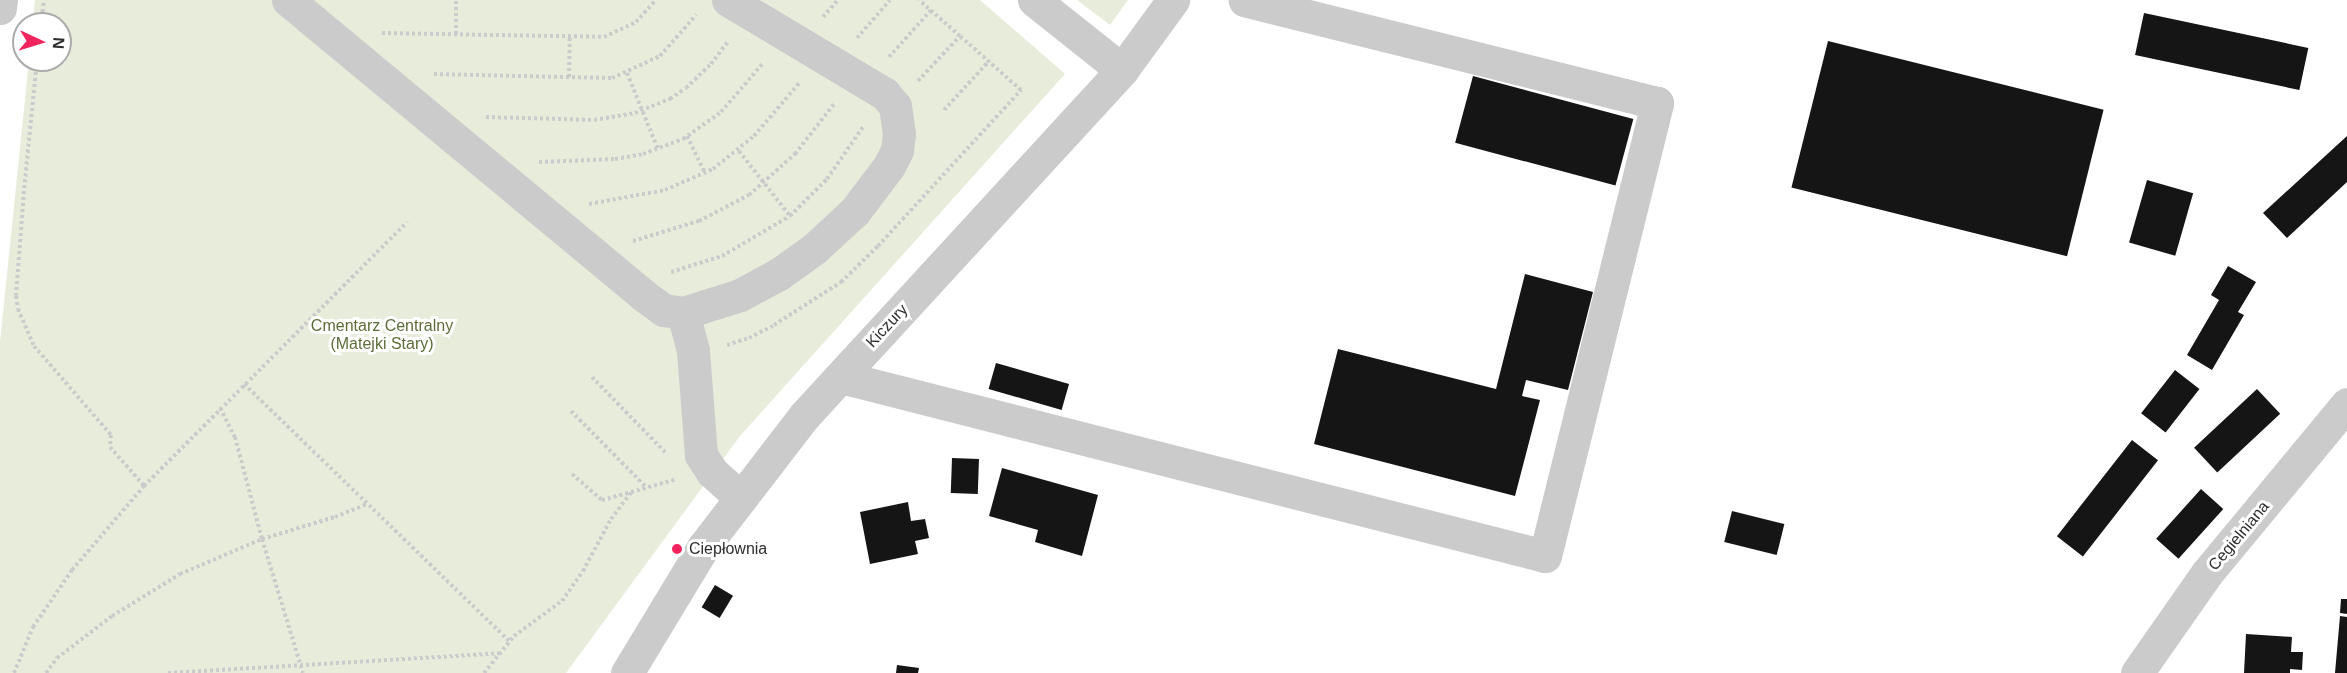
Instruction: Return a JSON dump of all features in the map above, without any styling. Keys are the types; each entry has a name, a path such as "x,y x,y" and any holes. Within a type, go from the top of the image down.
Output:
{"street":[{"path":"0,8 1,0"},
{"path":"288,0 357,60 643,295 664,310 683,313 740,295 779,274 815,248 855,211 889,166 897,150 899,134 860,79 784,36 726,7"},
{"path":"1034,0 1122,70"},
{"name":"Kiczury","path":"627,673 704,546 805,415 1122,70 1173,0"},
{"path":"841,376 1545,556 1657,103 1245,0"},
{"path":"683,313 693,351 692,464 712,472 741,498"},
{"name":"Cegielniana","path":"2137,673 2207,573 2347,404"}],"path":[{"path":"456,0 456,34"},
{"path":"357,60 382,33 604,37 636,22 656,0"},
{"path":"643,295 656,275 722,256 790,216 827,179 860,79 890,0"},
{"path":"566,232 589,204 665,190 705,173 739,151 775,115 960,36 920,0"},
{"path":"432,74 612,78 651,62 726,7"},
{"path":"459,144 485,118 594,120 615,118 642,111 670,99 699,77 726,7"},
{"path":"607,266 628,243 699,221 724,210 764,183 795,154 860,79 931,10"},
{"path":"504,180 529,163 615,159 658,149 687,136 728,105 784,36"},
{"path":"569,77 570,38"},
{"path":"944,110 989,61"},
{"path":"36,72 22,213 16,296 18,309 34,346 111,435 110,447 144,486"},
{"path":"627,73 658,149"},
{"path":"687,136 705,173"},
{"path":"739,151 815,248"},
{"path":"14,673 33,627 72,570 144,486 407,222"},
{"path":"572,474 602,500 678,479 692,464 592,377"},
{"path":"244,384 509,641"},
{"path":"220,408 235,437 262,539 303,673"},
{"path":"571,411 646,488"},
{"path":"484,673 509,641 562,601 583,571 611,519 632,492"},
{"path":"46,673 57,658 112,616 180,574 262,539 335,517 368,504"},
{"path":"168,673 300,663 500,653"}],"green space":[{"name":"Cmentarz Centralny (Matejki Stary)","path":"35,0 980,0 1065,74 740,436 566,673 0,673 0,342 28,72 72,72 72,12 34,12"},
{"path":"1077,0 1128,0 1110,25"}],"building":[{"path":"2144,13 2308,48 2299,90 2135,55"},
{"path":"1828,41 2104,110 2067,256 1791,188"},
{"path":"1473,76 1633,119 1615,186 1455,143"},
{"path":"2347,136 2347,182 2287,238 2263,213"},
{"path":"2147,180 2193,193 2175,256 2129,242"},
{"path":"2228,266 2256,282 2238,312 2244,315 2212,370 2187,355 2219,300 2211,295"},
{"path":"1525,274 1593,292 1568,390 1526,380 1522,396 1540,400 1515,496 1314,444 1338,349 1496,389"},
{"path":"996,363 1069,384 1062,410 989,389"},
{"path":"2175,370 2199,389 2166,432 2141,413"},
{"path":"2257,389 2280,414 2217,473 2194,448"},
{"path":"2132,440 2158,460 2083,556 2057,536"},
{"path":"952,458 979,459 978,494 951,493"},
{"path":"1002,468 1098,495 1082,556 1035,542 1038,530 989,516"},
{"path":"2201,489 2223,509 2178,559 2156,539"},
{"path":"908,502 911,521 925,519 929,538 915,541 918,554 870,564 860,512"},
{"path":"1732,511 1784,524 1777,555 1724,542"},
{"path":"715,585 733,596 720,618 702,607"},
{"path":"2341,599 2347,599 2347,614 2340,613"},
{"path":"2340,616 2347,617 2347,673 2335,673"},
{"path":"2246,634 2292,637 2291,652 2303,652 2302,670 2290,669 2290,673 2244,673"},
{"path":"897,665 919,668 918,673 896,673"}],"place":[{"name":"Ciepłownia","path":"677,549"}]}
